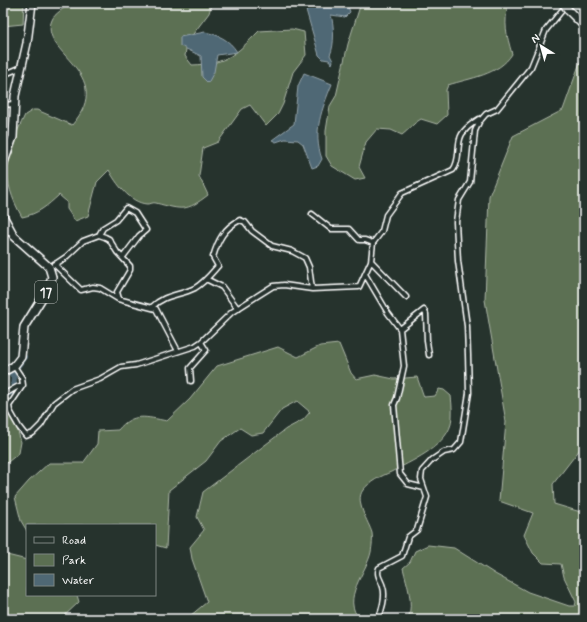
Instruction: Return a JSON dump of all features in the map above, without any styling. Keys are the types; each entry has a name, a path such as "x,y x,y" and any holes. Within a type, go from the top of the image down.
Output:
{"main road":[{"path":"3,165 13,137 14,104 27,44 32,3"},
{"path":"563,3 584,26"},
{"name":"17","path":"3,216 11,231 20,242 52,266 51,283 24,327 21,357 14,366"},
{"path":"3,372 14,366"}],"street":[{"path":"378,619 382,606 384,590 378,572 385,564 402,556 408,537 417,530 426,505 427,497 420,475 426,465 444,452 454,450 461,442 469,393 467,326 458,261 456,222 459,200 470,182 475,131 486,114 497,109 528,72 546,30 568,7"},
{"path":"3,76 22,67"},
{"path":"3,104 14,104"},
{"path":"14,366 22,378 23,386 9,406 16,422 26,436 34,433 41,425 54,403 72,389 100,379 121,367 136,365 201,342 238,309 268,289 278,285 312,290 359,288 371,261 373,243 382,231 386,215 402,193 453,170 457,163 460,139 464,132 479,118 481,120"},
{"path":"98,236 103,228 116,220 126,208 135,213 146,230 139,236 123,257"},
{"path":"312,214 330,228 349,229 359,240 365,240 373,243"},
{"path":"152,307 160,299 196,288 206,279 218,266 213,257 222,234 230,225 240,220 245,222 252,231 272,246 292,251 305,258 309,267 312,290"},
{"path":"3,235 11,231"},
{"path":"119,299 117,292 130,270 130,266 117,252 109,239 98,236 83,241 66,258 52,266 81,290 92,286 100,288 119,299 152,307 159,313 178,351"},
{"path":"371,261 406,297"},
{"path":"365,274 388,313 400,329 404,366 394,405 400,474 408,484 424,488"},
{"path":"206,279 222,287 238,309"},
{"path":"400,329 424,310 429,354"},
{"path":"191,381 190,368 206,350 201,342"},
{"path":"3,394 23,386"}],"green space":[{"path":"3,3 24,3 23,24 3,26"},
{"path":"70,3 212,3 209,13 187,42 185,56 192,65 214,63 230,57 259,31 292,29 304,32 306,55 293,72 283,104 278,114 266,126 250,105 242,109 218,142 203,148 199,176 208,195 201,201 184,208 155,203 141,203 124,192 109,170 97,182 88,216 75,221 67,209 67,202 59,195 42,209 33,214 22,217 10,190 8,167 9,155 25,115 33,110 37,110 72,125 84,107 86,91 82,77 55,43 50,32 53,18"},
{"path":"361,3 508,3 506,29 512,54 500,67 492,71 474,78 448,85 446,90 447,115 437,124 421,119 402,135 391,130 377,129 366,142 359,167 365,178 355,180 332,166 326,156 326,131 330,106 336,96 348,44"},
{"path":"584,51 584,299 580,305 584,306 584,444 553,484 554,504 584,513 584,619 408,619 410,613 410,600 403,568 410,562 415,551 428,545 454,548 495,574 528,592 569,606 575,606 576,602 564,577 561,564 543,563 533,553 524,535 533,513 499,501 506,422 485,300 489,196 513,136 563,110"},
{"path":"339,344 351,373 356,379 375,375 394,379 417,377 424,397 435,396 439,389 444,390 451,396 451,424 442,440 426,453 379,477 363,490 360,500 363,512 372,533 372,545 369,560 356,586 354,594 353,603 355,611 360,619 188,619 207,602 192,559 190,547 204,530 197,517 203,492 286,429 303,420 310,412 297,401 282,409 263,433 251,435 240,428 221,441 206,461 169,490 166,548 156,545 156,524 26,524 26,529 21,521 15,497 29,481 49,463 83,463 97,444 98,431 118,430 129,420 140,417 167,421 190,399 217,366 278,347 298,357 320,346"},
{"path":"8,398 21,442 19,453 3,466 3,400"},
{"path":"3,554 26,560 26,596 77,596 79,602 61,619 3,619"}],"water":[{"path":"304,3 347,4 350,12 345,17 331,15 334,35 330,55 333,61 332,64 329,60 323,59 319,55"},
{"path":"205,32 223,38 237,52 217,55 214,72 208,83 202,77 201,56 180,46 180,37"},
{"path":"304,73 332,84 325,102 318,130 319,149 322,159 318,166 312,168 303,144 298,140 285,139 276,142 272,140 294,124 298,86"}],"waterway":[{"path":"9,393 13,391 14,378 12,374 24,357"}]}
